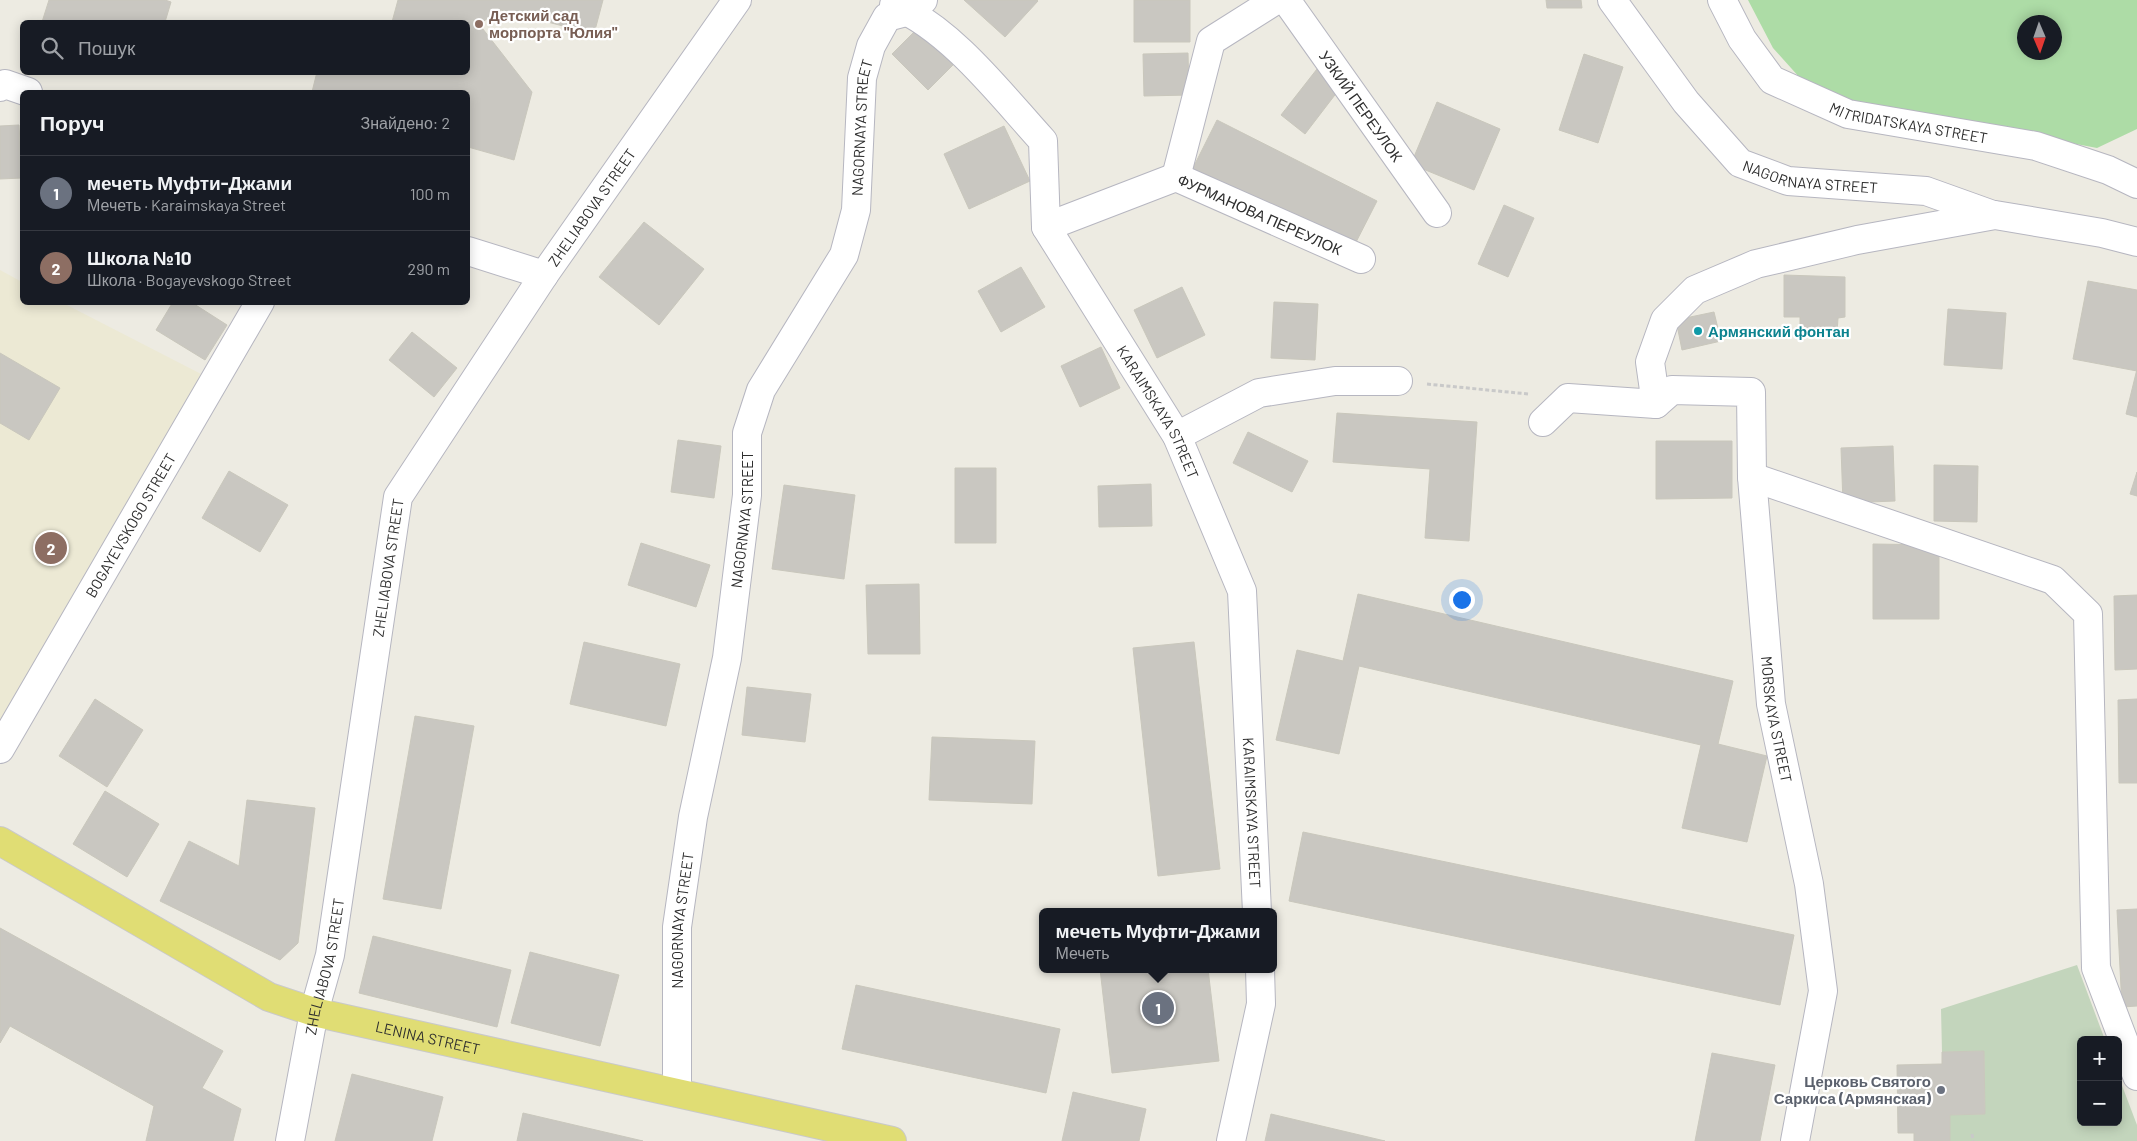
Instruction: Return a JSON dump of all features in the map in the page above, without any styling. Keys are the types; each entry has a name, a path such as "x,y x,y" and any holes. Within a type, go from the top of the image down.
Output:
{"main road":[{"name":"LENINA STREET","path":"0,842 269,997 314,1012 892,1141"}],"street":[{"name":"ZHELIABOVA STREET","path":"290,1141 314,1012 330,955 398,497 544,275 738,0"},
{"path":"884,0 916,6 955,45 1043,141 1046,227"},
{"path":"1176,177 1211,41 1276,0"},
{"name":"УЗКИЙ ПЕРЕУЛОК","path":"1286,0 1437,213"},
{"name":"NAGORNAYA STREET","path":"1612,0 1686,102 1740,163 1788,181 1926,191 1995,215"},
{"name":"MITRIDATSKAYA STREET","path":"1722,0 1742,39 1772,80 1789,88 1848,114 2036,146 2108,170 2137,184"},
{"name":"NAGORNAYA STREET","path":"677,1092 677,927 693,816 727,658 747,495 747,432 761,390 844,255 856,210 862,78 870,46 887,17 916,6"},
{"name":"ФУРМАНОВА ПЕРЕУЛОК","path":"1046,227 1176,177 1361,259"},
{"path":"1543,422 1568,398 1656,404 1650,362 1665,320 1695,290 1756,264 1857,240 1995,215 2102,233 2137,242"},
{"name":"KARAIMSKAYA STREET","path":"1046,227 1177,436 1242,591 1257,908"},
{"path":"470,251 544,275"},
{"name":"BOGAYEVSKOGO STREET","path":"0,750 258,305"},
{"path":"1177,436 1259,393 1335,381 1398,381"},
{"name":"MORSKAYA STREET","path":"1656,404 1672,390 1751,392 1752,477 1771,704 1809,884 1822,991 1795,1141"},
{"path":"1752,477 2054,580 2088,614 2096,968 2137,1076"},
{"path":"1231,1141 1261,1004 1260,973"}],"path":[{"path":"1398,381 1568,398"},
{"path":"1972,1134 1972,1141"}],"shaded area":[{"path":"0,270 20,281 20,305 67,305 205,376 0,721"}],"green space":[{"path":"1748,0 2137,0 2137,129 2097,148 1851,101 1800,78 1773,48"},
{"path":"2077,965 2104,1036 2077,1036 2077,1126 2122,1126 2122,1086 2137,1125 2137,1141 1950,1141 1950,1115 1985,1114 1984,1051 1942,1052 1941,1009"}],"building":[{"path":"49,0 165,0 171,2 166,20 43,20"},
{"path":"398,0 603,0 594,34 501,10 479,24 532,92 514,160 470,148 470,90 312,90 316,75 470,75 470,20 393,20"},
{"path":"964,0 1037,0 1038,1 1005,37"},
{"path":"1134,0 1190,0 1190,42 1134,42"},
{"path":"1546,0 1581,0 1582,8 1547,8"},
{"path":"917,29 953,65 928,90 892,54"},
{"path":"1188,53 1189,95 1144,96 1143,54"},
{"path":"1584,54 1623,67 1598,143 1559,130"},
{"path":"1317,69 1341,87 1305,134 1281,115"},
{"path":"1437,102 1500,129 1474,190 1411,164"},
{"path":"1217,120 1377,201 1352,250 1192,170"},
{"path":"19,125 20,178 0,179 0,126"},
{"path":"1004,126 1030,181 969,209 944,154"},
{"path":"1504,205 1534,218 1508,277 1478,264"},
{"path":"644,222 704,269 659,325 599,277"},
{"path":"1021,267 1045,307 1001,332 978,291"},
{"path":"1784,275 1845,277 1845,317 1838,318 1837,333 1800,333 1800,317 1784,317"},
{"path":"2088,281 2137,290 2137,371 2073,359"},
{"path":"1182,287 1205,335 1157,358 1134,310"},
{"path":"1274,302 1318,304 1315,360 1271,358"},
{"path":"171,305 196,305 227,325 205,360 156,330"},
{"path":"1948,309 2006,313 2002,369 1944,365"},
{"name":"Армянский фонтан","path":"1714,312 1721,341 1682,350 1676,320"},
{"path":"412,332 457,368 434,397 389,360"},
{"path":"1101,347 1120,388 1080,407 1061,366"},
{"path":"0,353 60,388 29,440 0,423"},
{"path":"2137,369 2137,417 2126,414"},
{"path":"1337,413 1477,422 1469,541 1425,538 1430,469 1333,462"},
{"path":"1248,432 1308,461 1292,492 1233,463"},
{"path":"678,440 721,446 714,498 671,492"},
{"path":"1656,441 1732,441 1732,498 1656,499"},
{"path":"1893,446 1895,501 1843,503 1841,448"},
{"path":"1934,465 1978,466 1977,522 1934,521"},
{"path":"955,468 996,468 996,543 955,543"},
{"path":"229,471 288,505 260,552 202,518"},
{"path":"2137,472 2137,496 2130,494"},
{"path":"1151,484 1152,526 1099,527 1098,486"},
{"path":"784,485 855,495 844,579 772,569"},
{"path":"641,543 710,565 696,607 628,585"},
{"path":"1873,544 1939,545 1939,619 1873,619"},
{"path":"919,584 920,654 868,654 866,585"},
{"path":"1358,594 1733,681 1718,744 1767,756 1747,842 1682,828 1701,745 1359,666 1339,754 1276,740 1297,650 1343,661"},
{"path":"2137,595 2137,669 2115,670 2114,596"},
{"path":"584,642 680,664 666,726 570,704"},
{"path":"1194,642 1220,869 1158,876 1133,648"},
{"path":"747,687 811,694 805,742 742,735"},
{"path":"95,699 143,730 107,787 59,756"},
{"path":"2137,699 2137,783 2119,783 2118,700"},
{"path":"415,716 474,726 441,909 383,899"},
{"path":"932,737 1035,741 1032,804 929,800"},
{"path":"105,791 159,824 127,877 73,844"},
{"path":"247,800 315,808 298,943 280,960 160,901 189,841 239,866"},
{"path":"1303,832 1794,935 1780,1005 1289,901"},
{"path":"2137,909 2137,1006 2122,1007 2117,910"},
{"path":"0,928 223,1051 202,1088 241,1109 233,1141 146,1141 154,1106 10,1026 0,1043"},
{"path":"373,936 511,970 497,1027 359,993"},
{"path":"530,952 619,975 600,1046 511,1023"},
{"path":"1100,973 1208,973 1219,1061 1112,1073"},
{"path":"856,985 1060,1029 1046,1093 842,1049"},
{"name":"Церковь Святого Саркиса (Армянская)","path":"1984,1051 1985,1114 1950,1115 1950,1141 1914,1141 1914,1133 1898,1133 1897,1065 1942,1064 1942,1052"},
{"path":"1712,1053 1775,1065 1760,1141 1695,1141"},
{"path":"352,1074 443,1097 432,1141 335,1141"},
{"path":"1073,1092 1146,1109 1139,1141 1062,1141"},
{"path":"523,1113 643,1141 517,1141"},
{"path":"1271,1114 1385,1141 1265,1141"}],"place":[{"name":"Детский сад морпорта \"Юлия\"","path":"479,24"},
{"name":"Армянский фонтан","path":"1698,331"},
{"name":"Школа №10","path":"51,548"},
{"name":"мечеть Муфти-Джами","path":"1158,1008"},
{"name":"Церковь Святого Саркиса (Армянская)","path":"1941,1090"}]}
